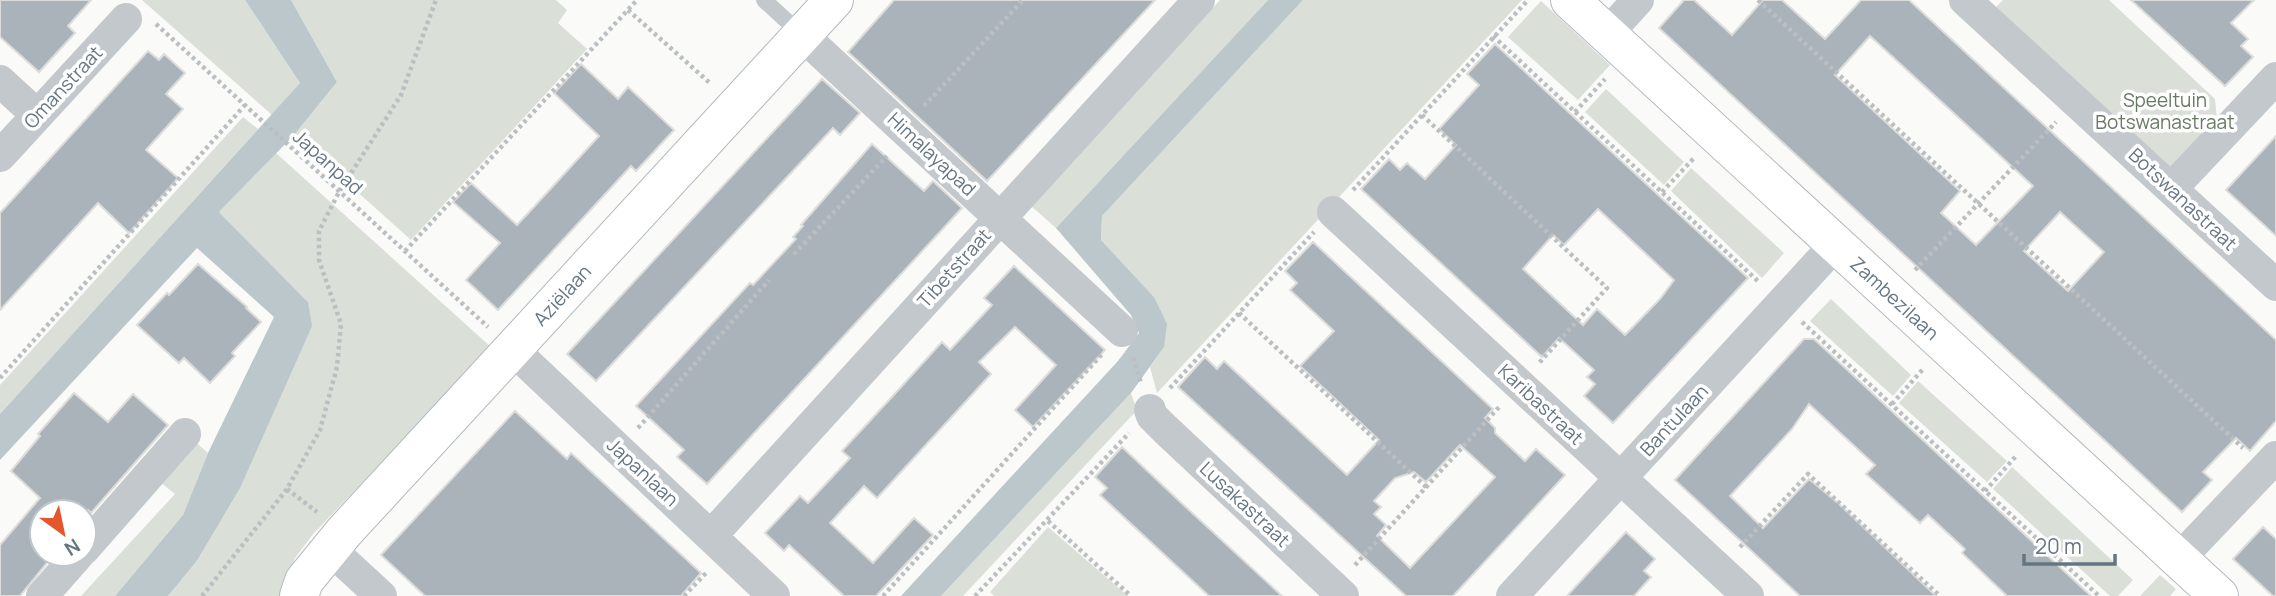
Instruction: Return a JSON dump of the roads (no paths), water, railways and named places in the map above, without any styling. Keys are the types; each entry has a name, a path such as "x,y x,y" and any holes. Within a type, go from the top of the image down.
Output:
{"street":[{"name":"Aziëlaan","path":"299,596 304,581 330,549 834,0"},
{"name":"Tibetstraat","path":"710,536 1199,0"},
{"name":"Zambezilaan","path":"1570,0 2219,596"},
{"path":"1618,44 1638,0"},
{"name":"Botswanastraat","path":"1971,2 2276,285"},
{"name":"Omanstraat","path":"0,156 126,19"},
{"name":"Himalayapad","path":"802,34 1000,218 1127,342"},
{"path":"2172,188 2276,78"},
{"path":"0,80 37,115"},
{"name":"Karibastraat","path":"1333,212 1748,596"},
{"name":"Bantulaan","path":"1512,596 1836,244"},
{"name":"Japanlaan","path":"512,349 774,596"},
{"name":"Lusakastraat","path":"1147,401 1152,416 1165,429 1343,596"},
{"path":"98,533 186,433"},
{"path":"2178,559 2271,462"},
{"path":"330,549 381,596"},
{"path":"42,596 67,568"}],"lane":[{"path":"764,0 802,34"}],"park label":[{"name":"Speeltuin Botswanastraat","path":"2165,111"}]}
